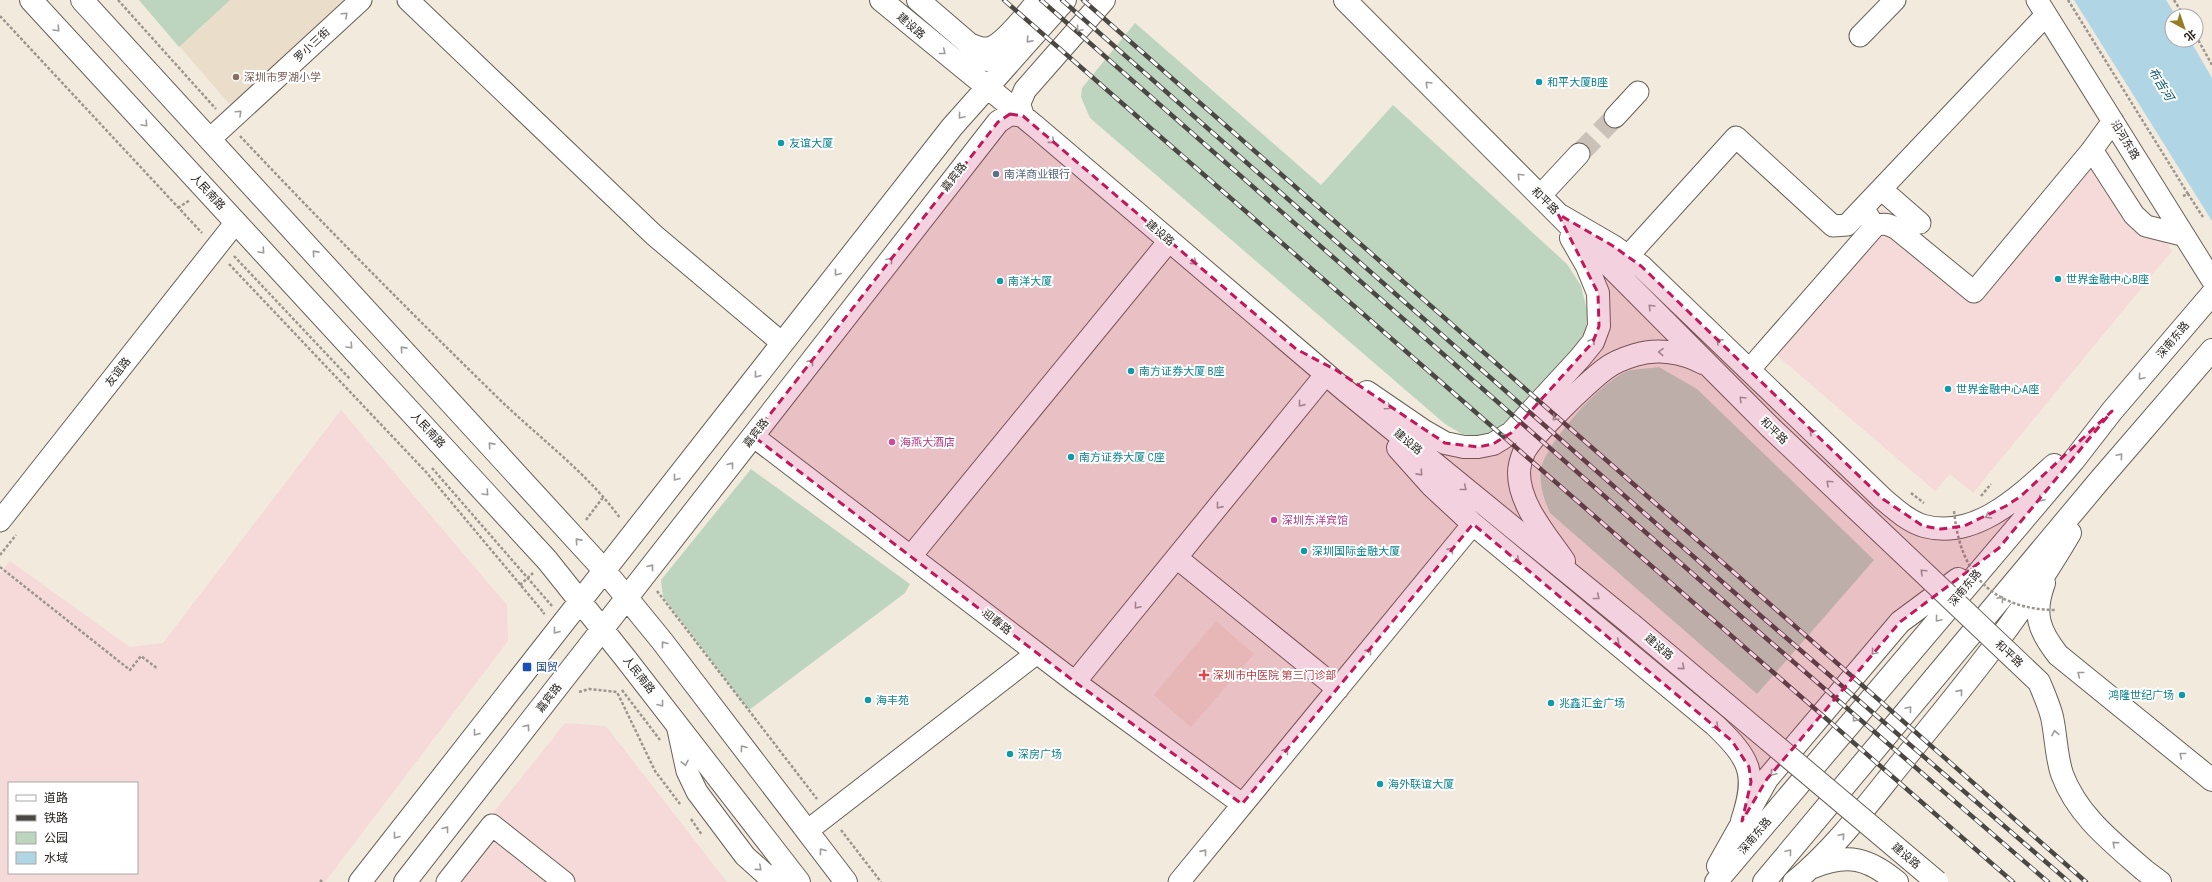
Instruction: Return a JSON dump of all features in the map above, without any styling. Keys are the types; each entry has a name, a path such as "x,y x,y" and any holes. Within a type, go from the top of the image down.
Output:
{"main road":[{"name":"人民南路","path":"31,0 540,551 603,629 799,882"},
{"path":"82,0 604,570 846,882"},
{"name":"建设路","path":"881,0 1023,116 1347,392 1631,624 1937,882"},
{"path":"918,0 969,44 995,64 1005,64 1009,62"},
{"path":"969,44 980,48 990,48 1004,39 1039,0"},
{"path":"360,882 952,127 1065,0"},
{"path":"1023,116 1020,104 1025,90 1104,0"},
{"name":"和平路","path":"1345,0 1770,427 2040,682 2052,717 2061,772 2070,792 2083,812 2099,829 2152,876"},
{"name":"嘉宾路","path":"405,882 998,122 1010,114 1023,116"},
{"path":"1558,214 1628,256 1750,370 1883,499 1905,517 1923,526 1941,529 1964,526 1983,519 2021,496 2112,411"},
{"path":"1296,349 1336,370 1424,431 1445,443 1464,447 1493,444 1511,433 1568,372 1593,342 1599,326 1598,294 1594,280 1558,214"},
{"name":"深南东路","path":"1716,882 2074,460 2112,411 2212,294"},
{"path":"1764,882 2099,481 2212,350"},
{"path":"1579,582 1528,505 1522,490 1519,472 1524,452 1534,439 1586,386 1605,369 1620,360 1651,352 1669,352 1683,354 1711,368"},
{"path":"1347,392 1432,486 1473,524 1692,705 1732,741 1749,767 1751,782 1749,800 1742,821"},
{"path":"1794,882 1810,868 1854,821 1984,662 2047,572 2099,481"},
{"path":"1709,882 1742,821 1768,779 1900,622 1999,548"},
{"path":"2047,572 2038,600 2038,615 2044,635 2058,654 2212,780"},
{"path":"1810,868 1831,860 1842,858 1857,860 1872,866 1897,882"}],"street":[{"name":"罗小三街","path":"210,139 361,0"},
{"path":"408,0 654,235 782,343"},
{"path":"1860,36 1895,0"},
{"path":"1628,256 1736,137 1833,226 1846,225 1881,189 2042,7"},
{"name":"沿河东路","path":"2042,7 2182,235 2212,280"},
{"path":"1615,117 1638,92"},
{"path":"1750,370 1875,226 1882,224 1891,225 1897,229 1974,292 2092,150 2113,121"},
{"path":"2092,150 2134,215 2146,226 2182,235"},
{"path":"1540,196 1580,154"},
{"path":"1881,189 1920,223"},
{"path":"1863,208 1875,226"},
{"name":"友谊路","path":"0,521 236,222"},
{"path":"911,556 1169,241"},
{"path":"1075,682 1326,374"},
{"name":"迎春路","path":"753,436 1075,682 1242,804"},
{"path":"1179,882 1473,524"},
{"path":"1177,558 1338,689"},
{"path":"807,831 1037,653"},
{"path":"677,725 687,771 697,792 745,856 764,873 781,882"},
{"path":"447,882 492,825 564,882"}],"path":[{"path":"118,0 228,123 380,283 520,420 604,496 632,534"},
{"path":"2068,0 2203,217"},
{"path":"0,16 218,245 351,380"},
{"path":"2203,48 2212,65"},
{"path":"2184,197 2188,194"},
{"path":"218,245 230,263 426,472 544,613 539,619"},
{"path":"225,269 230,263"},
{"path":"432,467 565,620"},
{"path":"1911,493 1930,506"},
{"path":"1948,510 1954,511 1956,532 1971,572 1990,591 2009,602 2027,607 2055,610"},
{"path":"0,555 20,530"},
{"path":"655,562 660,569 657,592 881,882"},
{"path":"0,567 130,670 141,656 158,669"},
{"path":"618,684 660,741"},
{"path":"577,693 589,689 617,692 655,771 682,807"},
{"path":"686,813 705,837"}],"highlighted area":[{"path":"1010,114 1023,116 1296,349 1336,370 1445,443 1478,447 1493,444 1511,433 1593,342 1599,326 1600,311 1598,293 1558,214 1613,246 1641,266 1883,499 1923,526 1941,529 1964,526 2006,506 2021,496 2112,411 1999,548 1900,622 1767,779 1742,821 1751,782 1749,767 1732,741 1473,524 1242,804 1075,682 753,436 998,122"}],"shaded area":[{"name":"深圳市罗湖小学","path":"139,0 355,0 232,107"},
{"path":"2097,135 2172,251 1973,493 1950,474 1935,491 1765,345 1851,242 1882,209 1972,282"},
{"path":"341,410 507,605 508,641 325,882 0,882 0,573 10,561 130,647 163,643"},
{"name":"深圳市中医院 第三门诊部","path":"1216,621 1254,654 1191,727 1154,695"},
{"path":"565,723 606,726 727,882 438,882"}],"green space":[{"path":"139,0 230,0 179,47"},
{"path":"1135,23 1321,185 1393,105 1567,264 1581,286 1588,314 1584,335 1569,355 1496,431 1480,437 1462,434 1445,424 1090,118 1081,97 1082,88"},
{"path":"1659,367 1697,389 1874,560 1757,694 1550,513 1544,497 1541,486 1541,469 1545,458 1553,444 1577,413 1617,376 1632,370"},
{"path":"751,469 910,584 905,593 749,710 663,597 661,580"}],"water":[{"name":"布吉河","path":"2074,0 2166,0 2171,8 2164,8 2164,48 2195,48 2212,78 2212,221"}],"tunnel":[{"path":"1579,154 1615,117"}],"railway":[{"path":"1004,0 2013,882"},
{"path":"1041,0 1752,626 2048,882"},
{"path":"1062,0 1761,616 2069,882"},
{"path":"1083,0 2086,882"}],"place":[{"name":"深圳市罗湖小学","path":"236,77"},
{"name":"和平大厦B座","path":"1539,82"},
{"name":"友谊大厦","path":"781,143"},
{"name":"南洋商业银行","path":"996,174"},
{"name":"世界金融中心B座","path":"2058,279"},
{"name":"南洋大厦","path":"1000,281"},
{"name":"南方证券大厦 B座","path":"1131,371"},
{"name":"世界金融中心A座","path":"1948,389"},
{"name":"海燕大酒店","path":"892,442"},
{"name":"南方证券大厦 C座","path":"1071,457"},
{"name":"深圳东洋宾馆","path":"1274,520"},
{"name":"深圳国际金融大厦","path":"1304,551"},
{"name":"国贸","path":"527,667"},
{"name":"深圳市中医院 第三门诊部","path":"1204,675"},
{"name":"鸿隆世纪广场","path":"2182,695"},
{"name":"海丰苑","path":"868,700"},
{"name":"兆鑫汇金广场","path":"1551,703"},
{"name":"深房广场","path":"1010,754"},
{"name":"海外联谊大厦","path":"1380,784"}]}
